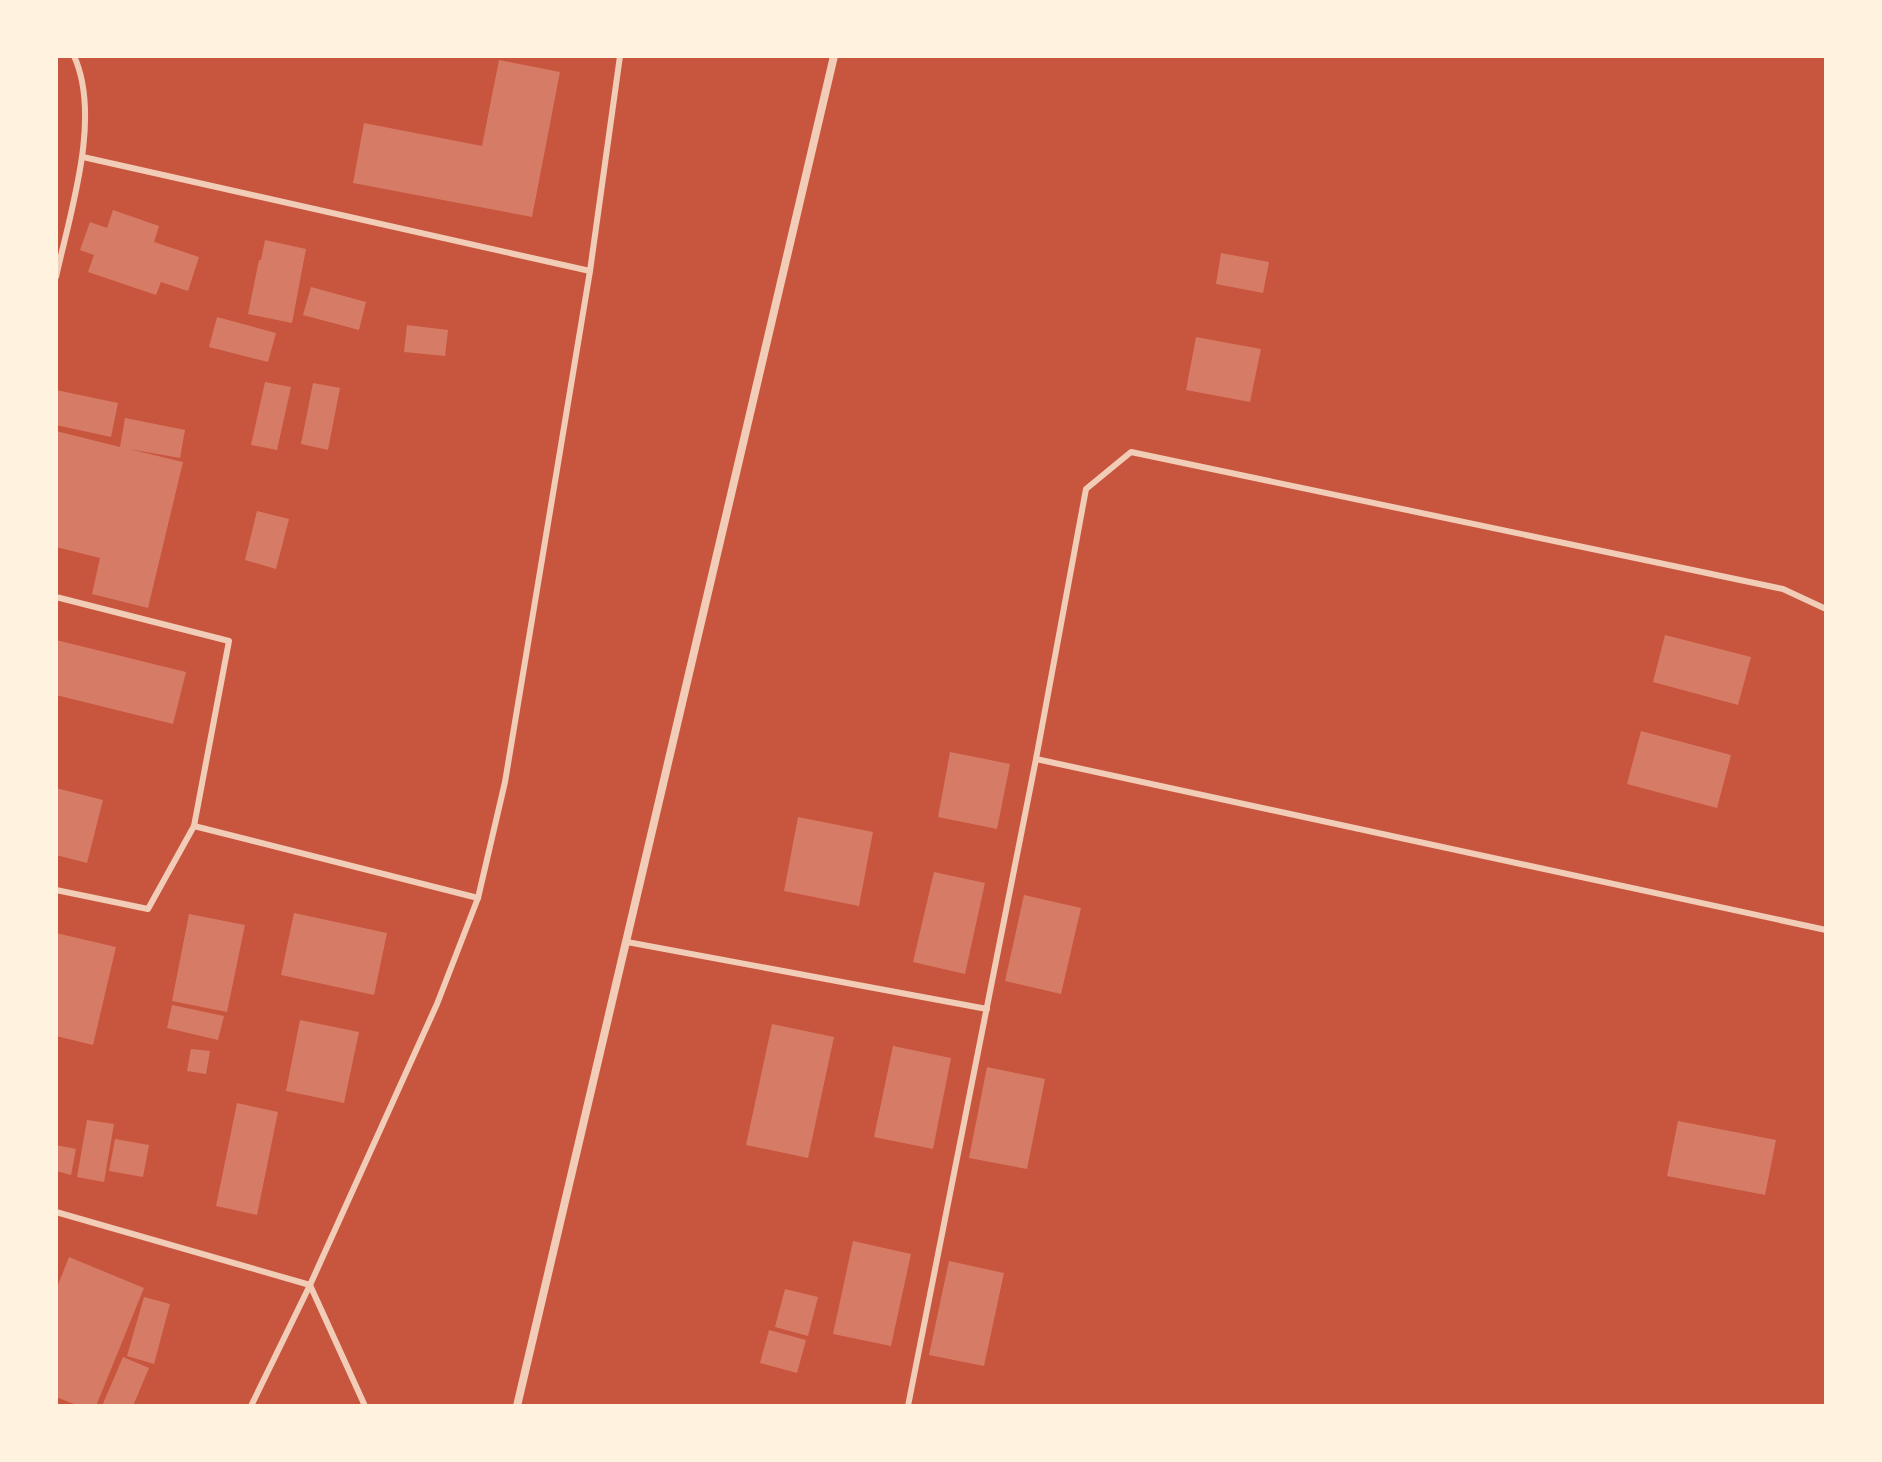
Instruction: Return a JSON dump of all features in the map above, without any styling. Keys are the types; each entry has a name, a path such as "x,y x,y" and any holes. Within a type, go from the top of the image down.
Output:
{"street":[{"path":"517,1406 834,56"}],"lane":[{"path":"56,277 83,157 83,77 74,56"},
{"path":"251,1406 310,1285 437,1004 478,898 505,782 590,271 620,56"},
{"path":"83,157 590,271"},
{"path":"908,1406 1086,489 1131,452 1783,589 1826,609"},
{"path":"56,597 229,641 194,826 148,909 56,890"},
{"path":"1036,759 1826,930"},
{"path":"194,826 478,898"},
{"path":"627,942 987,1009"},
{"path":"56,1212 310,1285 365,1406"}],"building":[{"path":"499,60 560,72 532,217 353,183 364,123 482,146"},
{"path":"113,210 159,226 154,242 199,257 188,291 161,282 156,295 88,272 94,255 80,250 90,222 107,228"},
{"path":"265,240 306,249 292,323 248,314"},
{"path":"1221,253 1269,262 1263,293 1216,284"},
{"path":"311,287 366,302 359,330 303,315"},
{"path":"217,317 276,333 268,362 209,347"},
{"path":"407,325 448,330 445,356 404,352"},
{"path":"1196,337 1261,349 1250,402 1186,390"},
{"path":"265,382 291,387 277,450 251,445"},
{"path":"313,383 340,388 328,450 301,444"},
{"path":"56,390 118,403 111,437 56,425"},
{"path":"125,418 185,430 180,458 129,449 183,462 148,608 92,594 100,558 56,547 56,431 120,447"},
{"path":"257,511 289,519 276,569 245,560"},
{"path":"1665,635 1751,657 1738,705 1653,682"},
{"path":"56,640 186,672 173,724 56,695"},
{"path":"1641,731 1731,755 1717,808 1627,784"},
{"path":"950,752 1010,764 997,829 938,817"},
{"path":"56,788 103,800 87,863 56,855"},
{"path":"798,817 873,832 859,906 784,891"},
{"path":"934,872 985,883 965,974 913,962"},
{"path":"1024,895 1081,908 1061,994 1005,981"},
{"path":"294,913 387,933 374,995 281,975"},
{"path":"189,914 245,925 227,1012 172,1001"},
{"path":"56,933 116,947 93,1045 56,1036"},
{"path":"172,1005 224,1016 218,1040 167,1028"},
{"path":"300,1020 359,1032 344,1103 286,1091"},
{"path":"772,1024 834,1037 808,1158 746,1145"},
{"path":"893,1046 951,1058 933,1149 874,1137"},
{"path":"191,1049 210,1051 206,1074 187,1071"},
{"path":"987,1067 1045,1079 1027,1169 969,1158"},
{"path":"237,1103 278,1112 257,1215 216,1206"},
{"path":"87,1120 114,1124 104,1182 77,1177"},
{"path":"1678,1121 1776,1140 1765,1195 1667,1176"},
{"path":"115,1139 149,1145 143,1177 109,1171"},
{"path":"56,1145 76,1149 71,1175 56,1171"},
{"path":"853,1241 911,1254 891,1346 833,1334"},
{"path":"69,1257 144,1288 96,1406 79,1406 56,1397 56,1290"},
{"path":"949,1261 1004,1273 984,1366 929,1355"},
{"path":"785,1289 818,1297 808,1336 775,1327"},
{"path":"144,1297 170,1304 154,1364 127,1356"},
{"path":"769,1330 806,1340 797,1373 760,1363"},
{"path":"123,1357 149,1368 133,1406 102,1406"}]}
